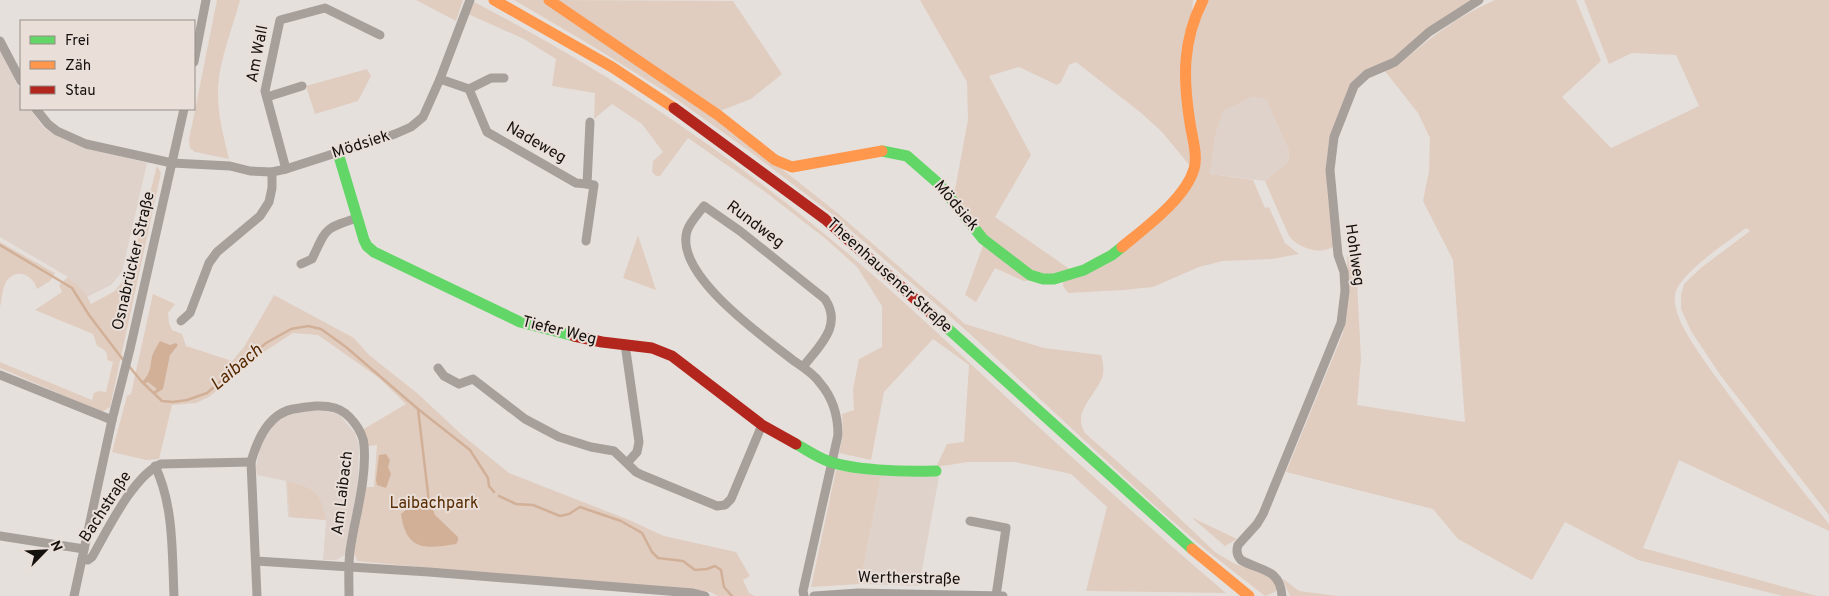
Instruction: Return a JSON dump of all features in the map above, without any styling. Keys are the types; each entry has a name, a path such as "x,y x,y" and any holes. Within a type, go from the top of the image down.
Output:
{"street":[{"path":"195,57 206,0"},
{"name":"Mödsiek","path":"37,110 52,127 79,141 172,163 230,166 250,171 272,172 286,169 411,127 422,117 440,79 470,0"},
{"name":"Theenhausener Straße","path":"494,0 612,67 694,121 825,219 904,288 1174,535 1249,596"},
{"name":"Mödsiek","path":"549,0 718,115 775,160 792,167 883,151 907,156 939,184 983,239 1030,275 1048,279 1084,270 1112,255 1165,210 1188,182 1194,168 1195,158 1185,85 1187,50 1198,7 1203,0"},
{"name":"Hohlweg","path":"1282,596 1276,578 1265,570 1241,560 1236,549 1263,514 1341,323 1346,291 1344,272 1338,255 1332,200 1330,170 1334,137 1354,86 1359,80 1374,70 1395,62 1429,32 1479,0"},
{"name":"Am Wall","path":"286,169 265,91 280,20 325,8 380,35"},
{"path":"0,40 20,79"},
{"path":"440,79 469,89 492,78 504,78"},
{"path":"267,97 302,86"},
{"name":"Nadeweg","path":"469,89 487,132 576,183 594,185 586,241"},
{"name":"Osnabrücker Straße","path":"74,596 112,420 130,349 184,110"},
{"name":"Nadeweg","path":"587,184 590,122"},
{"name":"Tiefer Weg","path":"338,153 364,240 372,251 453,291 527,324 602,342 652,348 672,356 762,425 824,460 841,465 880,470 936,471"},
{"path":"182,321 190,313 209,263 217,252 260,216 269,202 272,172"},
{"name":"Rundweg","path":"803,367 830,330 832,323 830,307 825,299 748,237 704,206 687,230 686,249 690,263 718,298 803,367 819,381 829,395 835,408 838,422 838,436 832,463"},
{"path":"301,264 312,259 325,232 331,226 357,218"},
{"path":"625,344 639,442 637,452 628,462"},
{"path":"438,368 444,376 460,384 473,379 525,419 559,437 591,448 614,451 628,462 636,472 717,506 725,505 734,492 762,425"},
{"path":"0,375 112,420"},
{"name":"Am Laibach","path":"257,596 252,462 255,446 269,423 288,410 323,406 336,408 352,420 364,444 361,490 348,567 349,596"},
{"name":"Bachstraße","path":"82,559 88,560 92,557 114,517 145,474 155,466 161,464 252,462"},
{"path":"804,596 803,590 832,463"},
{"name":"Bachstraße","path":"155,466 161,478 171,526 174,596"},
{"path":"970,521 1006,528 996,596"},
{"path":"0,536 84,549"},
{"path":"256,561 684,592 705,596"},
{"name":"Wertherstraße","path":"814,596 858,593 1003,596"}],"shaded area":[{"path":"0,49 20,90 20,110 31,110 44,128 66,140 147,163 122,272 111,285 87,297 68,277 0,237"},
{"path":"1252,97 1266,99 1289,151 1288,162 1265,181 1210,174 1215,137 1223,110"},
{"path":"160,341 170,345 176,343 178,345 170,355 163,389 155,394 153,392 157,389 148,382 144,384 142,382 149,373 152,356"},
{"path":"308,410 339,414 355,433 359,445 358,483 345,555 336,560 323,560 326,520 288,517 286,481 257,475 256,467 260,448 272,426 282,417 294,412"},
{"path":"386,454 390,460 388,467 391,474 386,488 377,485 376,480 379,455"},
{"path":"881,475 939,477 919,586 860,584"},
{"path":"430,502 435,515 458,537 456,544 435,547 419,545 407,535 401,514 413,504"}],"green space":[{"path":"217,0 240,0 220,70 218,94 219,111 229,159 195,152 190,148 189,140"},
{"path":"416,0 463,0 456,21"},
{"path":"514,0 543,0 645,68 773,162 835,211 965,324 1044,348 1101,355 1103,375 1086,404 1081,419 1086,434 1152,492 1215,552 1235,564 1263,572 1274,579 1277,589 1275,592 1265,596 1206,550 1154,505 969,333 832,214 752,153 669,94"},
{"path":"558,0 733,1 782,74 751,99 720,111"},
{"path":"920,0 1193,0 1192,11 1207,0 1472,0 1393,59 1365,71 1351,83 1330,138 1327,156 1326,170 1333,247 1321,250 1309,249 1298,244 1289,236 1265,181 1288,162 1289,151 1266,99 1252,97 1223,111 1215,137 1210,174 1253,180 1265,208 1269,207 1285,243 1299,254 1272,259 1223,261 1199,267 1153,287 1068,293 1063,286 1063,280 1166,213 1191,167 1162,132 1140,112 1076,62 1069,65 1061,82 1057,85 1019,67 989,76 1031,155 995,217 1071,270 1035,280 1024,281 995,268 976,302 965,295 984,243 953,200 968,120 967,82"},
{"path":"1495,0 1576,0 1601,61 1562,97 1611,148 1699,106 1676,55 1632,53 1609,64 1584,0 1829,0 1829,515 1721,376 1691,331 1681,309 1681,295 1684,284 1702,267 1750,231 1746,228 1694,268 1678,287 1675,300 1680,320 1698,352 1829,524 1829,531 1679,460 1643,548 1817,596 1783,596 1638,560 1565,522 1532,580 1458,539 1433,509 1286,472 1343,333 1348,285 1347,255 1357,282 1361,359 1357,405 1465,422 1453,260 1423,201 1429,171 1430,138 1418,113 1384,70 1395,68 1442,30 1481,6"},
{"path":"474,2 567,53 613,81 701,140 786,203 879,280 1031,420 1226,593 1086,591 1107,507 1071,474 1015,462 968,462 936,467 947,444 964,442 969,365 933,339 884,392 871,460 839,453 843,435 842,414 854,410 853,389 859,359 882,347 882,306 857,267 826,239 764,191 688,138 660,176 656,176 652,172 653,161 663,152 642,124 612,104 594,119 595,93 552,86 556,59 524,39 468,14"},
{"path":"367,69 371,76 358,101 315,114 306,86"},
{"path":"157,166 161,173 110,407 102,412 0,368 0,362 92,400 94,393 98,391 106,392 113,362 107,360 105,351 97,346 93,334 35,310 62,292 59,285 68,277 85,293 91,304 115,291 129,273"},
{"path":"638,235 656,290 623,278"},
{"path":"0,242 55,273 50,281 37,289 32,279 28,276 19,274 10,277 3,291 0,307"},
{"name":"Laibachpark","path":"153,294 175,304 168,313 169,323 172,330 182,334 186,346 232,361 244,347 274,295 354,338 369,355 417,393 461,434 509,473 629,520 664,536 736,552 750,576 743,580 749,593 755,596 718,596 710,592 693,590 357,561 354,553 366,487 374,487 377,445 368,446 362,430 406,404 379,378 318,335 293,333 259,355 253,347 247,354 252,360 209,397 196,403 172,405 159,459 146,460 112,452 127,396 131,394"},
{"path":"836,470 881,476 860,584 811,587"},
{"path":"287,481 315,492 321,502 326,520 290,517"},
{"path":"1191,517 1237,539 1225,546"},
{"path":"1282,578 1299,591 1338,596 1290,596"}],"waterway":[{"name":"Laibach","path":"0,245 72,288 89,315 124,361"},
{"name":"Laibach","path":"128,365 162,401 187,400 207,393 266,343 291,329 308,326 321,329 346,347 418,409 470,450 488,478 489,486 494,492"},
{"name":"Laibach","path":"418,409 429,502"},
{"name":"Laibach","path":"499,496 516,504 533,505 560,516 569,514 580,507 621,521 642,533 652,552 658,558 683,561 695,570 715,566 721,570 724,587 732,596"}],"traffic: fast":[{"path":"882,151 907,156 939,184 983,239 1030,275 1043,279 1054,279 1084,270 1112,255 1122,247"},
{"path":"338,153 364,240 367,246 374,252 520,322 574,336"},
{"path":"934,316 1192,549"},
{"path":"796,444 823,459 847,466 895,471 936,471"}],"traffic: slow":[{"path":"494,0 612,67 674,108"},
{"path":"549,0 718,115 775,160 792,167 882,151"},
{"path":"1122,247 1174,202 1194,169 1195,152 1186,91 1186,60 1191,30 1203,0"},
{"path":"1192,549 1249,596"}],"traffic: jam":[{"path":"674,108 825,219 934,316"},
{"path":"574,336 602,342 652,348 672,356 762,425 796,444"}]}
